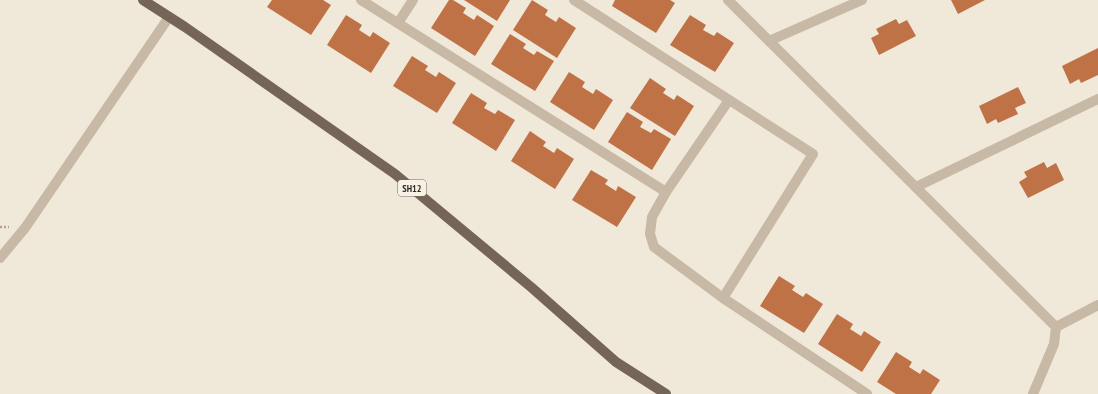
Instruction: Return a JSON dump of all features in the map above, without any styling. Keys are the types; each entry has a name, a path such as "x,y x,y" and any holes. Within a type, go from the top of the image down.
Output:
{"main road":[{"name":"SH12","path":"143,0 185,27 395,174 531,288 616,362 666,394"}],"street":[{"path":"361,0 666,192"},
{"path":"398,23 413,0"},
{"path":"574,0 813,154 723,298"},
{"path":"728,0 1056,327"},
{"path":"769,41 862,0"},
{"path":"0,258 25,228 169,17"},
{"path":"916,187 1098,98"},
{"path":"729,100 666,192 652,217 650,234 654,247 723,298 867,394"},
{"path":"1056,327 1098,305"},
{"path":"1034,394 1054,344 1056,327"}],"building":[{"path":"272,0 323,0 331,5 311,35 267,7"},
{"path":"449,0 453,0 466,8 463,13 474,20 477,15 494,26 475,56 431,28"},
{"path":"464,0 510,0 497,21"},
{"path":"532,0 548,10 545,15 556,22 559,17 576,28 557,58 513,30"},
{"path":"615,0 670,0 675,3 656,33 612,6"},
{"path":"951,0 985,0 958,14"},
{"path":"346,15 362,25 359,30 370,37 373,32 390,43 371,73 327,45"},
{"path":"690,15 706,25 703,30 714,36 717,32 734,43 715,72 670,45"},
{"path":"896,19 899,24 907,20 916,36 879,55 871,38 879,34 876,29"},
{"path":"510,34 526,44 523,48 534,55 537,51 554,61 535,91 491,64"},
{"path":"1098,48 1098,75 1081,83 1079,79 1070,84 1062,66"},
{"path":"412,56 428,66 425,70 436,77 439,72 456,83 437,113 393,86"},
{"path":"569,72 585,82 582,87 593,94 596,89 613,100 594,130 550,102"},
{"path":"650,78 666,89 663,93 674,100 677,95 694,106 675,136 630,108"},
{"path":"1018,87 1026,103 1015,108 1018,114 998,123 996,119 987,124 979,106"},
{"path":"471,93 487,103 484,108 495,114 498,110 515,120 496,151 452,123"},
{"path":"627,112 643,122 640,127 651,133 654,129 671,139 652,170 608,142"},
{"path":"530,131 546,142 543,146 554,153 557,148 574,159 555,189 511,161"},
{"path":"1044,162 1047,168 1056,163 1064,180 1028,198 1019,182 1027,177 1024,172"},
{"path":"591,170 608,180 605,184 616,191 618,186 636,197 617,227 572,200"},
{"path":"779,276 795,286 792,290 803,297 806,293 823,304 804,333 760,306"},
{"path":"837,314 853,324 850,329 861,336 864,331 881,342 862,372 818,344"},
{"path":"896,352 912,362 909,367 920,374 923,369 940,380 931,394 896,394 877,382"}]}
